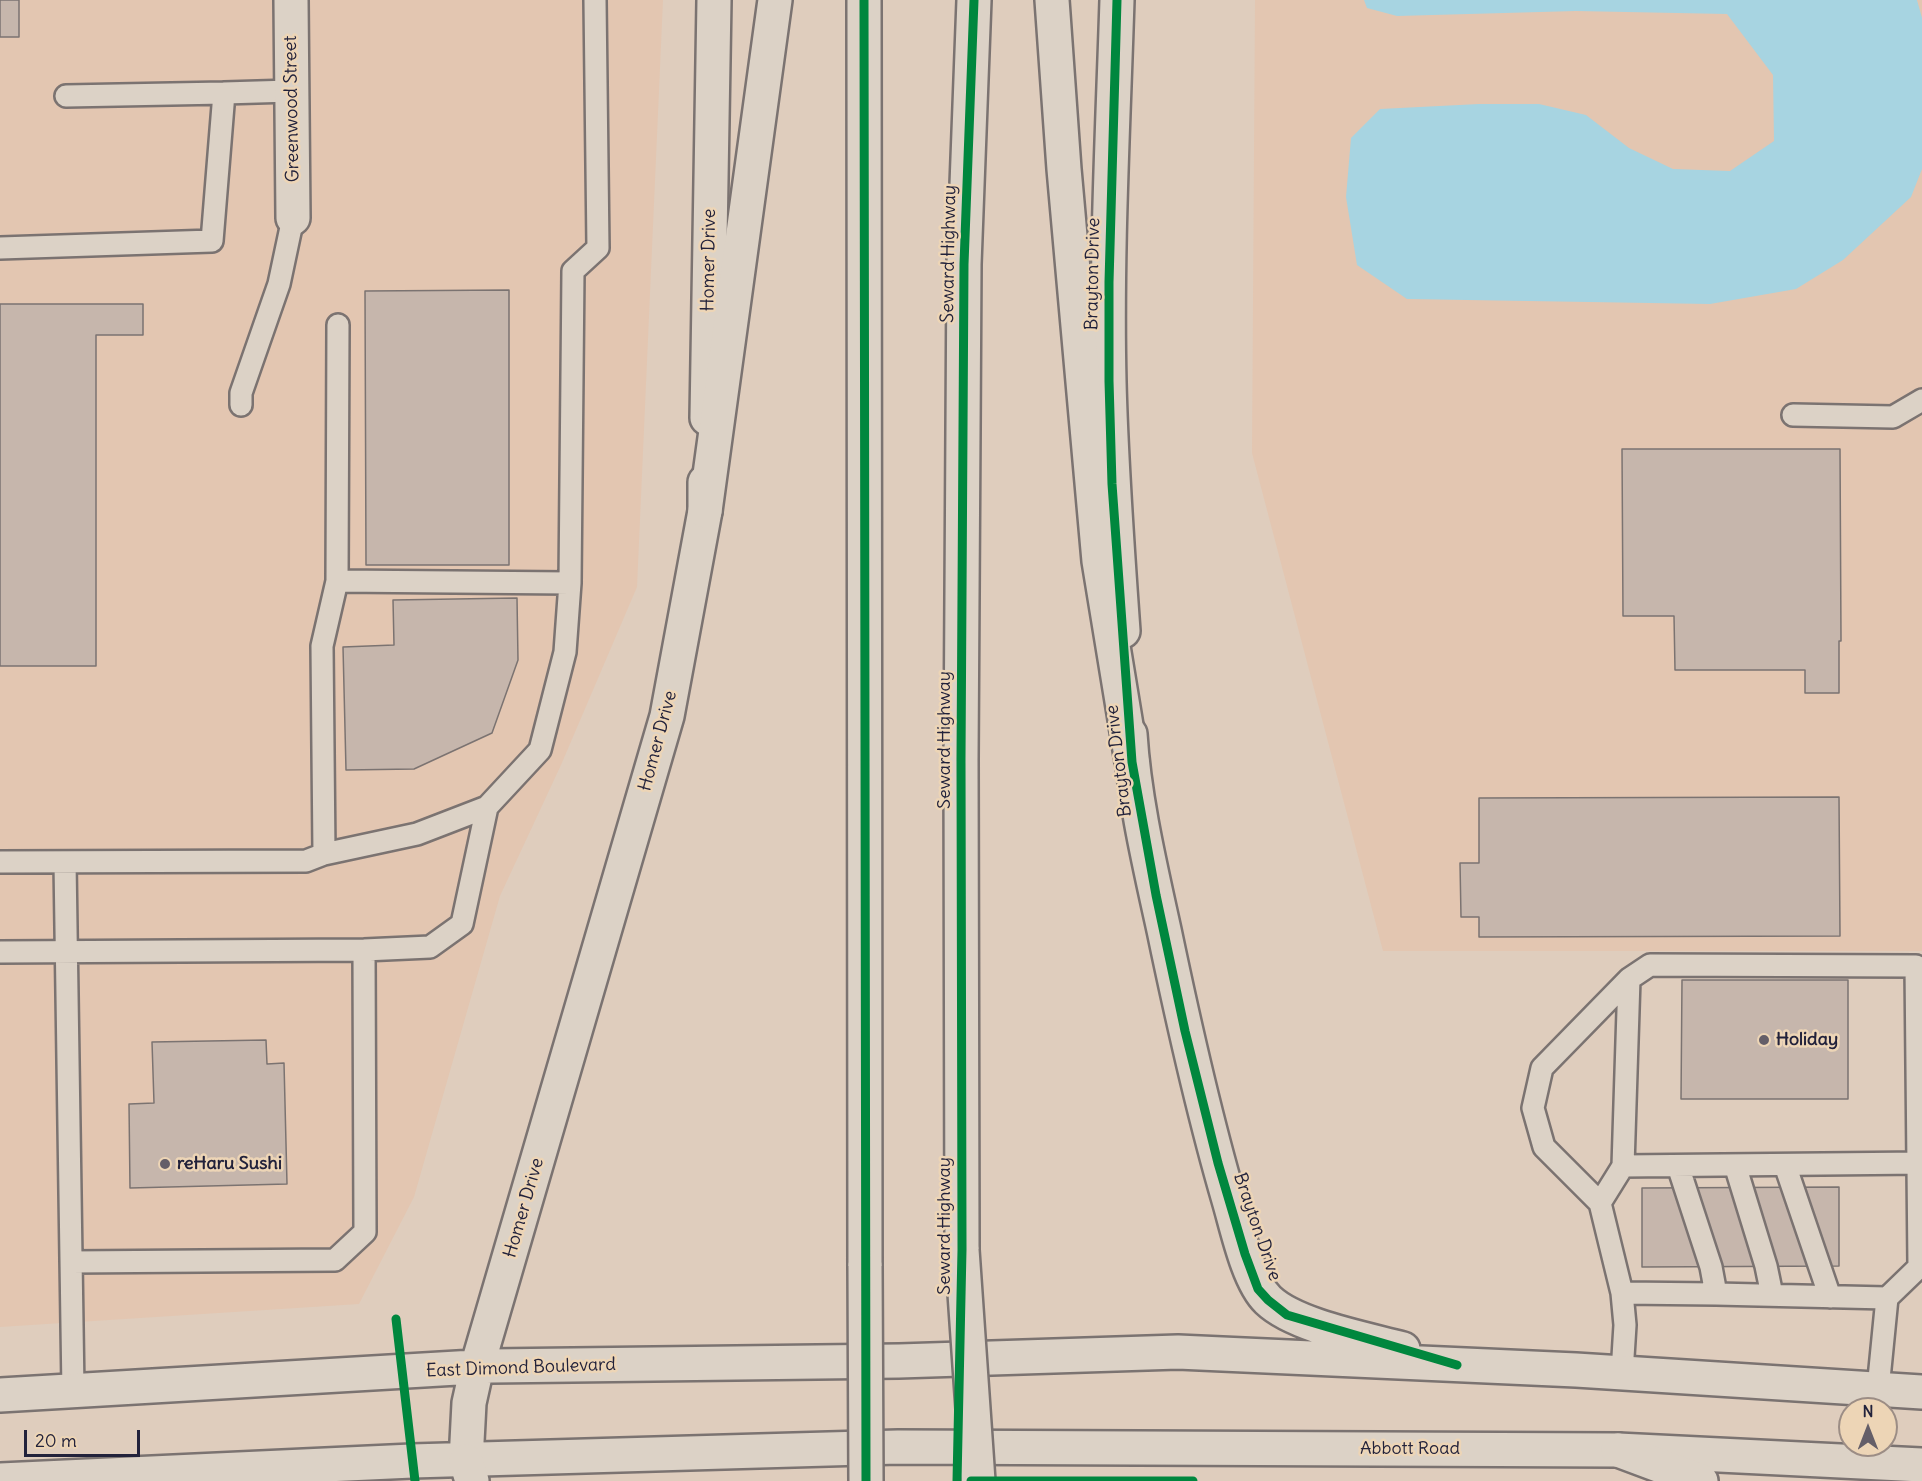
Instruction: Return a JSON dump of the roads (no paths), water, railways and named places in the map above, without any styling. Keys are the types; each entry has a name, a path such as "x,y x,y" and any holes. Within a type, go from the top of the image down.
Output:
{"main road":[{"name":"Greenwood Street","path":"291,0 293,218"},
{"name":"Homer Drive","path":"469,1471 469,1403 477,1367 667,717 705,511 714,0"},
{"path":"705,511 775,0"},
{"path":"864,0 866,1481"},
{"name":"Seward Highway","path":"957,1481 962,1250 961,735 964,264 974,0"},
{"path":"1052,0 1064,169 1099,561 1132,762"},
{"name":"Brayton Drive","path":"1118,0 1109,259 1112,484 1132,762 1156,895 1185,1031 1218,1163 1245,1254 1258,1289 1287,1315 1457,1365"},
{"path":"962,1250 978,1481"},
{"name":"East Dimond Boulevard","path":"0,1395 477,1367 900,1361 1178,1352 1457,1365"},
{"path":"1457,1365 1922,1392"},
{"name":"Abbott Road","path":"469,1471 898,1447 1618,1450 1922,1465"},
{"path":"1618,1450 1701,1481"},
{"path":"0,1480 469,1471"}],"lane":[{"path":"0,862 306,861 324,854 417,834 487,807 540,750 566,652 570,583 573,271 598,248 595,0"},
{"path":"66,96 291,91"},
{"path":"0,248 212,242 224,93"},
{"path":"241,405 241,393 279,284 293,218"},
{"path":"324,854 322,646 337,581 338,326"},
{"path":"1793,415 1893,417 1922,400"},
{"path":"337,581 570,583"},
{"path":"0,952 364,950 430,947 462,924 487,807"},
{"path":"65,862 73,1391"},
{"path":"71,1262 335,1260 365,1232 364,950"},
{"path":"1622,1373 1625,1325 1622,1293 1600,1203 1544,1147 1533,1108 1542,1068 1629,979 1650,965 1919,968 1918,1267 1887,1298 1878,1389"},
{"path":"1600,1203 1623,1166 1629,979"},
{"path":"1623,1166 1920,1163"},
{"path":"1735,1165 1766,1266 1772,1295"},
{"path":"1785,1165 1830,1297"},
{"path":"1678,1166 1711,1267 1716,1294"},
{"path":"1622,1293 1887,1298"}],"water":[{"path":"1364,0 1917,0 1922,18 1922,169 1911,197 1843,260 1796,289 1710,304 1407,299 1357,265 1346,197 1351,138 1380,109 1479,104 1539,104 1586,115 1629,148 1673,169 1730,171 1774,141 1773,75 1727,14 1576,11 1397,16 1367,8"}],"place":[{"name":"Holiday","path":"1764,1040"},
{"name":"reHaru Sushi","path":"165,1164"}]}
